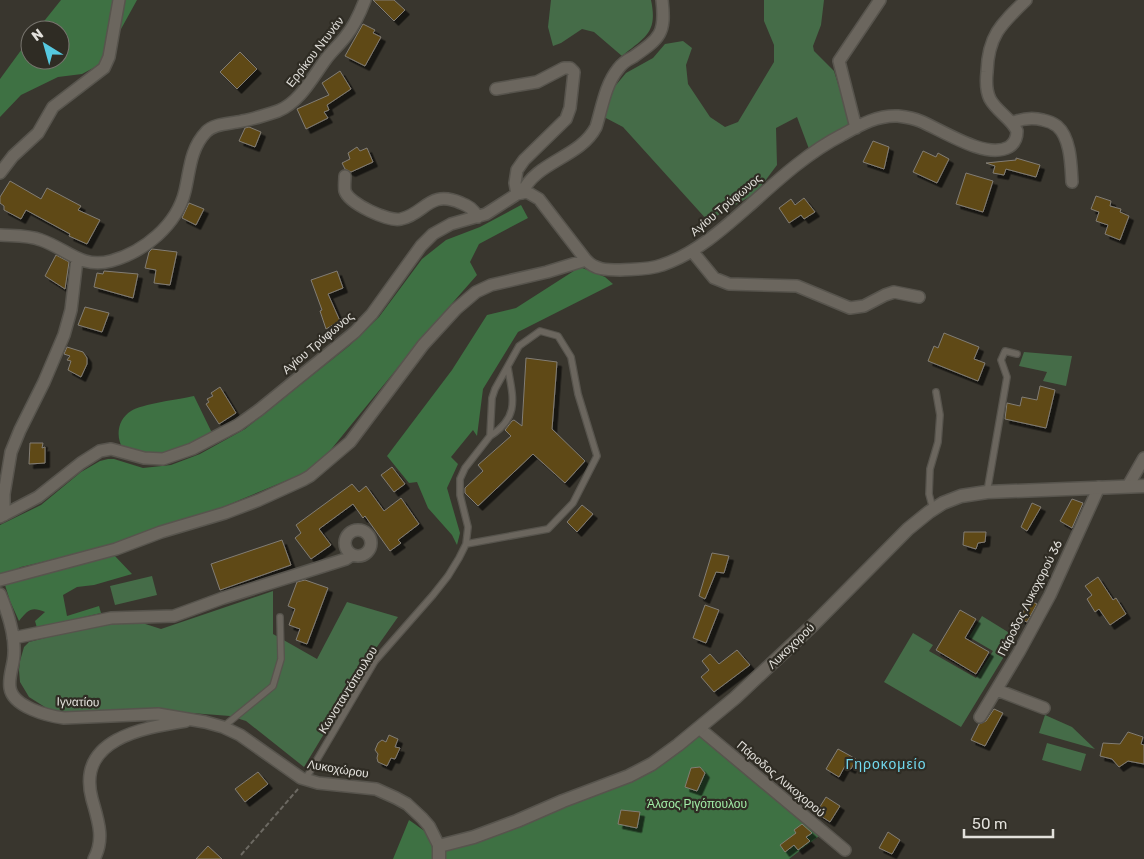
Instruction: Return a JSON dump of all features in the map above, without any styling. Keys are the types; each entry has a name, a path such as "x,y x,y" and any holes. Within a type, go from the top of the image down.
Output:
{"street":[{"path":"0,173 13,156 38,133 53,107 104,68 109,57 119,0"},
{"name":"Ερρίκου Ντυνάν","path":"0,235 40,240 85,262 96,263 113,260 135,251 159,234 180,204 185,191 194,150 205,133 213,127 266,115 291,104 346,36 358,18 366,0"},
{"path":"520,193 531,177 582,145 593,133 608,85 614,74 624,62 650,44 662,31 662,0"},
{"path":"856,128 839,61 880,0"},
{"path":"1026,0 994,35 990,46 987,67 987,85 990,98 1012,124 1025,118 1034,118 1058,127 1067,146 1072,182"},
{"path":"496,89 537,82 564,68 570,68 574,72 570,108 566,119 524,160 517,170 515,182 520,193"},
{"name":"Αγίου Τρύφωνος","path":"586,260 592,266 600,269 645,269 661,266 692,251 723,228 805,158 836,138 881,117 909,117 974,146 989,150 999,150 1011,145 1016,140 1017,131 1012,124"},
{"path":"345,176 345,191 348,196 385,219 404,219 430,202 446,198 472,208 478,217"},
{"path":"0,580 116,549 161,532 225,513 303,480 350,442 423,345 456,309 476,292 491,285 547,272 586,260 539,199 530,193 520,193"},
{"name":"Αγίου Τρύφωνος","path":"2,516 38,497 81,463 100,451 111,449 144,458 163,458 192,449 238,425 354,332 372,314 421,246 433,234 451,224 478,217 493,210 520,193"},
{"path":"692,251 714,278 730,284 797,286 850,308 864,306 894,292 918,297"},
{"path":"2,516 11,452 64,335 71,310 77,259"},
{"path":"1128,486 1144,458"},
{"name":"Λυκοχορού","path":"439,846 482,835 629,776 659,759 699,728 762,673 842,597 904,532 933,509 951,499 987,492 1144,486"},
{"name":"Πάροδος Λυκοχορού 36","path":"980,717 1050,595 1100,487"},
{"path":"13,638 112,618 174,616 223,598 346,559 352,555"},
{"name":"Ιγνατίου","path":"1,599 10,622 13,638 14,656 10,687 15,699 24,706 64,718 153,714 193,720"},
{"path":"997,690 1044,708"},
{"path":"94,859 100,846 100,834 89,779 91,768 97,757 110,743 125,736 193,720"},
{"name":"Λυκοχώρου","path":"193,720 223,727 240,736 305,780 367,788 391,795 407,804 422,818 439,846"},
{"name":"Πάροδος Λυκοχορού","path":"699,728 845,850"},
{"path":"439,846 439,859"}],"lane":[{"path":"466,544 548,529 573,503 597,456 578,394 572,357 558,336 540,331 519,346 493,394 490,436"},
{"path":"987,492 1007,377 1001,360 1005,351 1017,354"},
{"name":"Κωνσταντόπουλου","path":"305,780 375,661 448,576 466,544 468,526 460,495 460,479 465,468 490,436 501,428 510,417 512,397 508,367"},
{"path":"933,509 929,494 930,469 938,442 940,415 936,392"},
{"path":"223,727 272,686 281,659 280,617"}],"path":[{"path":"241,855 305,780"}],"green space":[{"path":"61,0 137,0 105,58 97,66 82,74 58,77 21,95 0,117 0,79 20,52 20,70 70,70 70,20 45,20"},
{"path":"551,0 651,0 653,20 648,33 643,39 622,56 594,32 582,29 553,46 548,27"},
{"path":"764,0 824,0 821,25 813,46 814,51 834,71 851,126 809,149 797,117 776,128 777,165 756,193 708,221 623,127 604,117 611,91 626,73 653,58 665,44 683,41 692,48 686,65 688,84 710,117 725,127 738,122 774,62 774,45 764,21"},
{"path":"521,205 528,218 479,244 470,262 477,275 426,333 320,463 302,474 199,517 114,545 21,567 0,575 0,525 41,505 81,472 100,461 114,459 143,468 171,465 200,454 245,429 349,346 379,317 422,259 446,240 480,227"},
{"path":"580,267 605,277 613,284 518,332 483,389 477,436 473,430 451,457 458,464 447,488 460,533 457,545 452,535 428,508 417,482 409,483 387,456 452,370 487,315 516,308"},
{"path":"1024,352 1072,356 1066,386 1043,381 1047,372 1019,366"},
{"path":"194,396 212,433 189,446 163,455 146,455 123,449 119,439 119,428 123,418 131,411 152,404"},
{"path":"114,555 132,574 94,585 77,587 63,595 67,616 99,606 101,613 37,628 35,621 45,612 33,609 27,612 19,621 5,585"},
{"path":"152,576 157,595 115,605 110,586"},
{"path":"273,591 273,634 317,659 347,602 398,617 374,651 304,767 246,721 230,716 139,709 67,715 48,709 29,697 20,682 20,661 24,647 29,642 101,624 136,621 161,629"},
{"path":"982,616 1016,637 961,727 884,682 913,633 933,645 929,651 976,678 993,651 969,637"},
{"path":"1045,715 1072,727 1095,749 1039,733"},
{"name":"Άλσος Ριγόπουλου","path":"701,733 806,822 819,836 789,859 393,859 409,820 440,840 456,844 476,843 590,796"},
{"path":"1047,743 1086,754 1081,771 1042,760"}],"building":[{"path":"373,0 394,0 405,10 394,21"},
{"path":"363,24 375,30 373,33 381,37 365,66 345,56"},
{"path":"240,52 257,69 237,89 220,72"},
{"path":"340,71 351,89 327,105 329,110 324,112 328,118 306,129 297,109 329,95 322,83"},
{"path":"249,127 261,132 255,147 239,141 245,128"},
{"path":"873,141 889,147 884,169 863,162"},
{"path":"357,147 360,151 367,148 373,162 351,172 345,169 342,163 350,159 348,153"},
{"path":"923,151 936,157 938,153 949,159 937,183 913,172"},
{"path":"1016,158 1040,165 1036,177 1006,169 1004,175 993,173 995,166 986,163 1016,160"},
{"path":"966,173 993,181 983,212 956,204"},
{"path":"10,181 41,199 47,188 81,206 78,210 100,220 87,244 69,236 70,234 26,210 21,219 4,210 4,206 0,203 0,197"},
{"path":"1096,196 1111,201 1110,206 1121,209 1120,212 1129,216 1120,240 1105,234 1108,225 1096,221 1099,212 1091,209"},
{"path":"804,198 815,212 804,219 801,215 789,223 779,208 791,199 795,205"},
{"path":"189,203 204,209 196,225 182,218"},
{"path":"152,249 177,252 170,285 154,283 156,270 145,268 149,252"},
{"path":"56,255 69,262 65,289 45,276"},
{"path":"104,271 138,274 133,298 94,287 97,273 103,274"},
{"path":"337,271 343,288 328,294 340,321 326,329 320,311 322,310 311,280"},
{"path":"85,307 109,313 102,332 78,325"},
{"path":"944,333 979,347 974,359 985,363 978,381 928,361 934,346 938,348"},
{"path":"67,347 83,352 87,358 87,364 81,377 68,370 71,361 67,360 70,356 64,354"},
{"path":"526,358 557,362 552,429 585,461 565,483 533,454 478,506 465,493 465,488 483,471 478,465 511,436 505,430 512,421 514,420 522,426"},
{"path":"1040,386 1055,390 1046,428 1005,419 1007,403 1020,406 1022,397 1037,400"},
{"path":"220,387 236,413 219,424 206,404 209,402 207,399 213,396 211,393"},
{"path":"30,443 43,443 42,448 45,447 45,463 29,464"},
{"path":"392,467 405,484 394,492 381,475"},
{"path":"352,484 359,492 366,486 384,511 401,498 419,524 398,540 401,543 390,551 365,516 363,518 353,504 319,529 331,545 311,559 295,538 301,533 296,525"},
{"path":"1072,499 1083,503 1072,528 1060,521"},
{"path":"1032,503 1041,507 1027,531 1021,527"},
{"path":"582,505 593,514 577,532 567,522"},
{"path":"964,532 986,532 985,542 978,543 976,549 963,545"},
{"path":"282,540 291,565 220,590 211,564"},
{"path":"712,553 729,556 724,573 716,572 705,599 699,596"},
{"path":"1098,577 1113,600 1116,598 1126,614 1110,625 1099,609 1095,612 1087,599 1092,595 1085,586"},
{"path":"305,580 328,588 307,644 296,640 300,629 289,625 295,609 288,606 297,582"},
{"path":"1029,600 1037,604 1027,622 1020,619"},
{"path":"705,605 719,610 706,643 693,638"},
{"path":"960,610 976,619 965,638 989,652 976,674 936,650"},
{"path":"737,650 750,665 714,692 701,677 709,670 702,661 710,654 719,664"},
{"path":"994,709 1003,713 985,746 971,740 979,724 986,721"},
{"path":"1128,732 1143,737 1141,744 1144,745 1144,764 1128,761 1119,767 1112,759 1100,756 1103,743 1120,744"},
{"path":"389,735 398,739 395,747 400,748 395,759 391,758 387,766 378,762 378,754 375,750 378,743 382,740 386,742"},
{"path":"838,749 856,759 851,769 845,766 839,777 826,769"},
{"path":"700,767 705,773 697,791 685,787 691,768"},
{"path":"258,772 268,784 245,802 235,789"},
{"path":"826,797 840,806 830,822 816,813"},
{"path":"621,810 640,812 637,828 618,824"},
{"path":"802,824 812,833 806,837 810,841 798,850 794,845 785,852 780,845 796,833 794,830"},
{"path":"888,832 900,840 892,854 879,848"},
{"path":"208,846 222,859 196,859"}],"district":[{"name":"Γηροκομείο","path":"886,764"}]}
